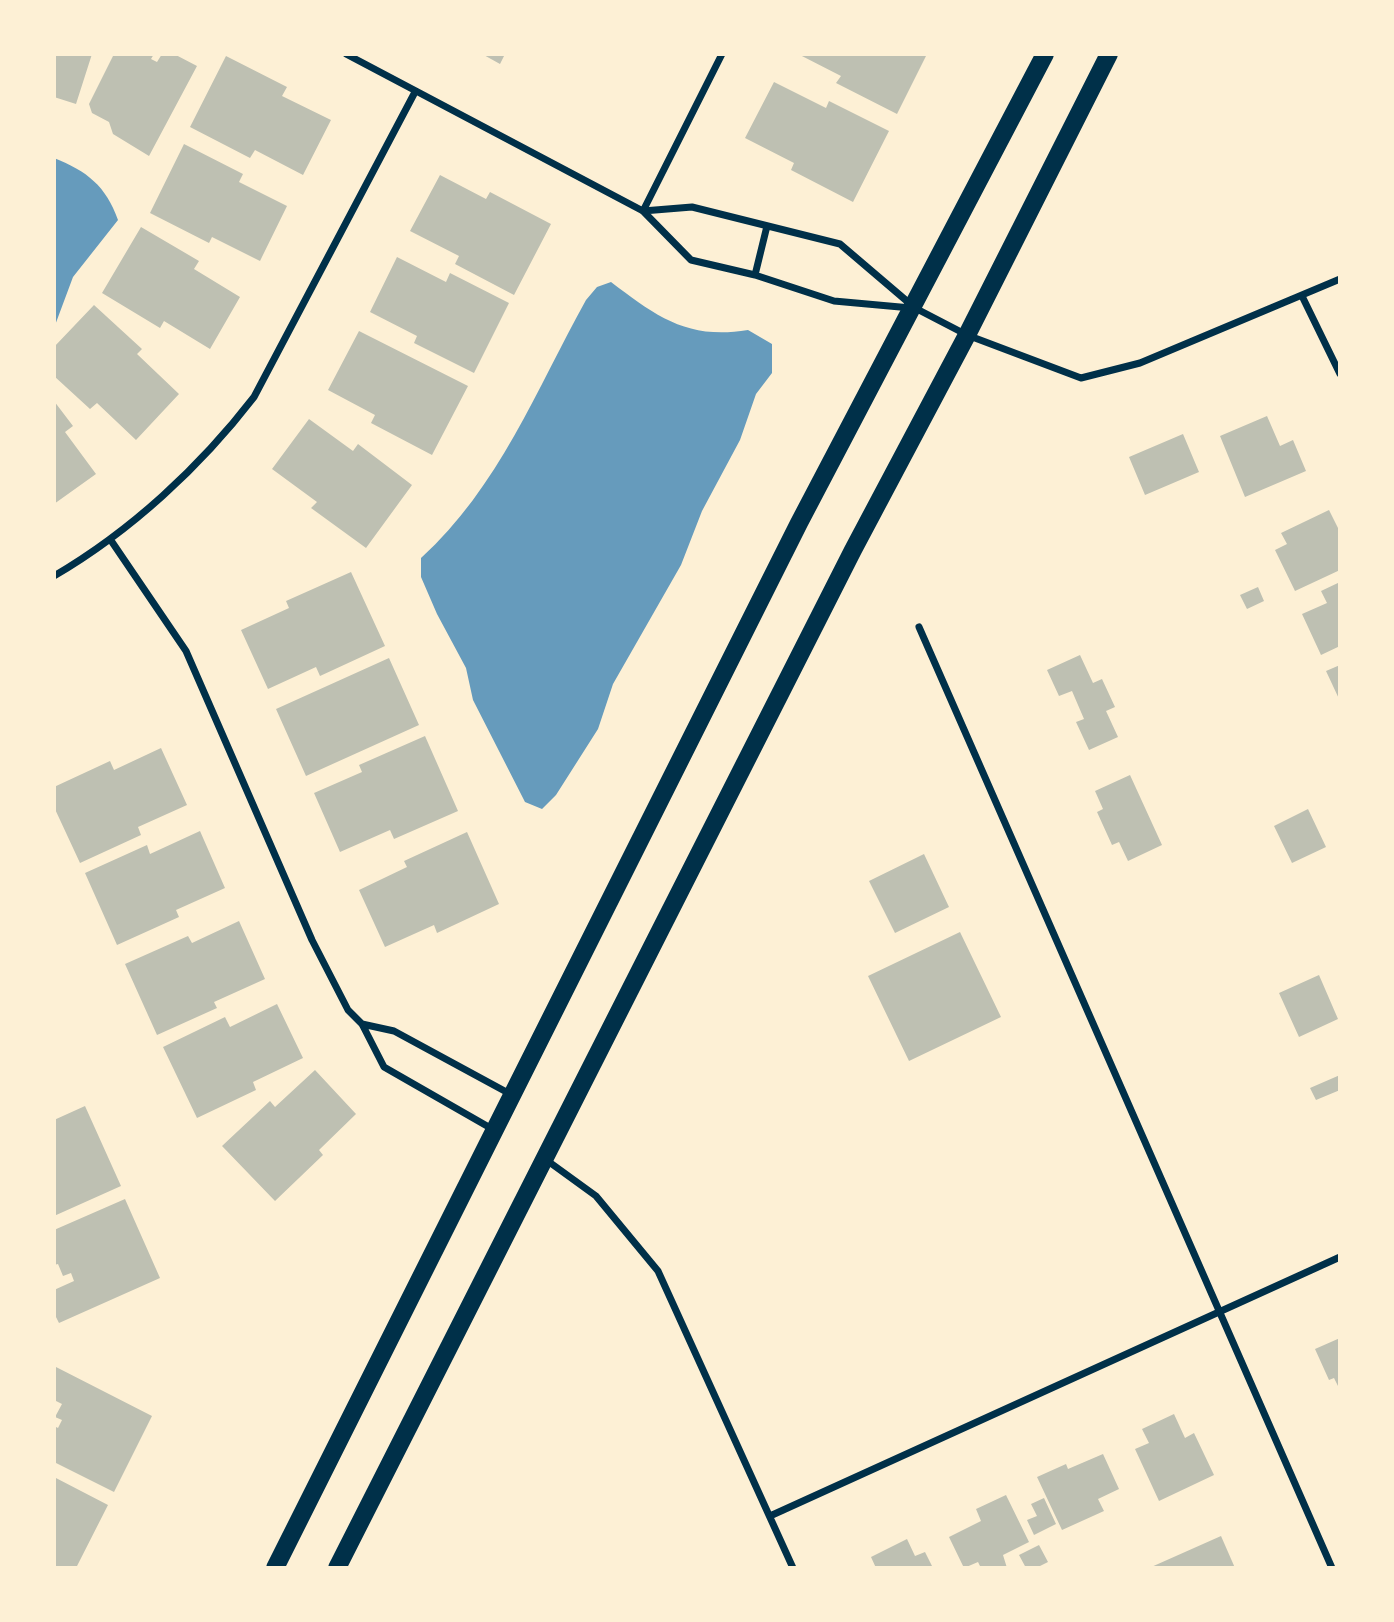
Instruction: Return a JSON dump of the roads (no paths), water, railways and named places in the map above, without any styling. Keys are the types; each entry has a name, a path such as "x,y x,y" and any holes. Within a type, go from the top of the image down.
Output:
{"main road":[{"path":"275,1568 514,1097 799,523 915,308 1045,54"},
{"path":"337,1568 859,537 967,335 1109,54"}],"street":[{"path":"346,54 643,211 691,260 755,275 834,301 915,308"},
{"path":"643,211 722,54"},
{"path":"54,576 110,539 200,461 254,397 415,92"},
{"path":"643,211 692,207 840,244 915,308 967,335 1081,379 1140,363 1340,279"},
{"path":"755,275 767,226"},
{"path":"1303,296 1340,374"},
{"path":"110,539 186,651 312,940 348,1010 362,1024 384,1066 495,1131"},
{"path":"919,626 1332,1568"},
{"path":"362,1024 394,1031 514,1097"},
{"path":"544,1158 596,1196 658,1271 793,1568"},
{"path":"771,1516 1340,1257"}],"water":[{"path":"54,158 76,168 94,181 108,198 118,220 73,277 54,328"},
{"path":"611,282 643,306 674,323 708,332 748,330 772,344 772,373 756,394 740,440 702,511 681,565 613,684 598,729 556,795 542,809 525,802 473,700 466,668 421,577 421,558 473,500 494,469 586,300 597,287"}]}
